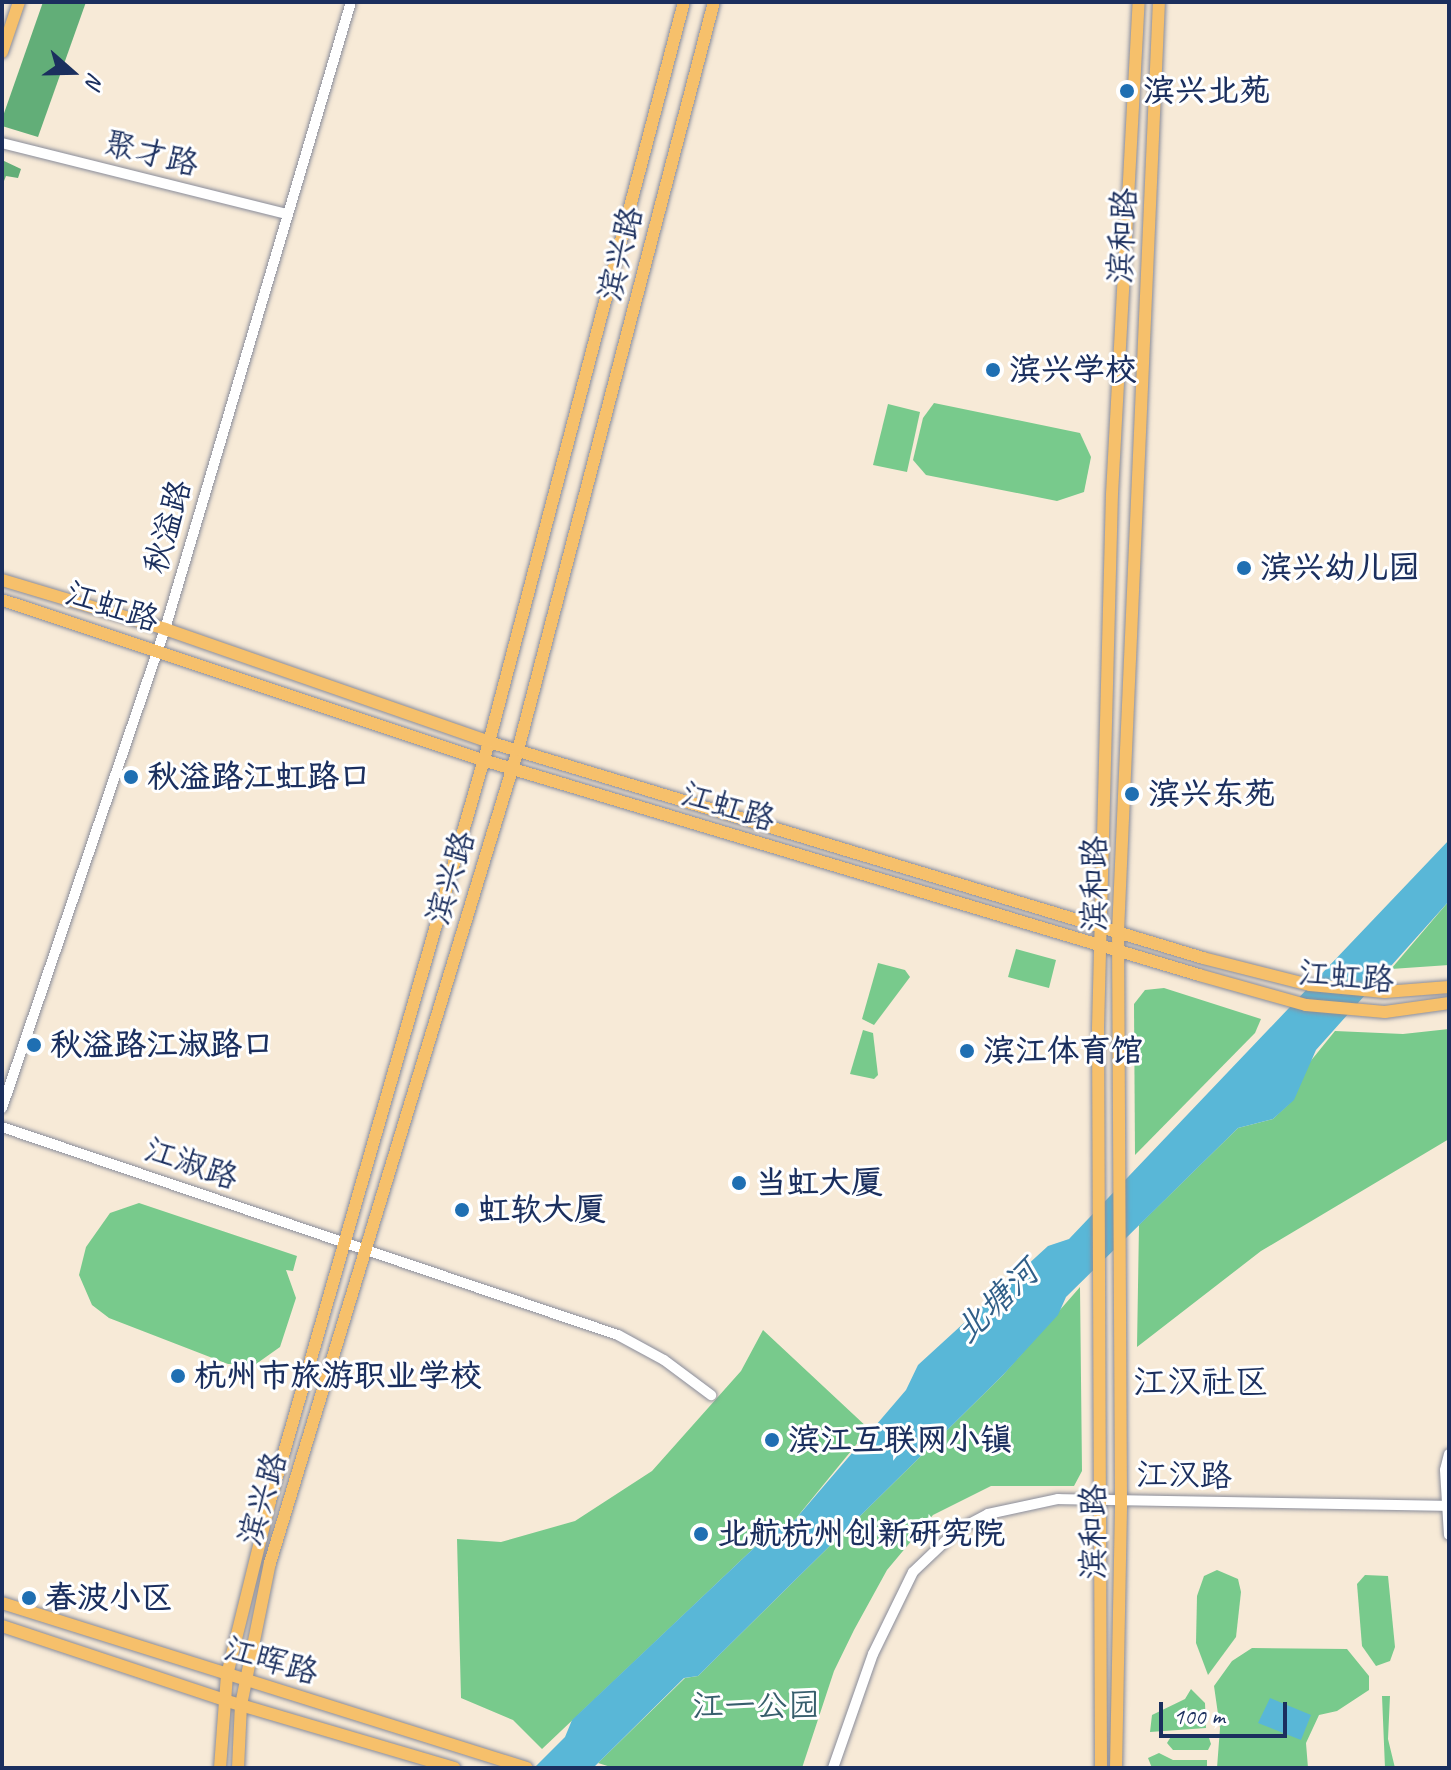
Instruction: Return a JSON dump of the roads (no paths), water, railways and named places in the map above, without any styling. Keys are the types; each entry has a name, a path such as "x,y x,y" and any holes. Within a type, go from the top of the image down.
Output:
{"main road":[{"path":"2,52 19,2"},
{"name":"滨兴路","path":"220,1768 227,1675 342,1243 489,742 684,2"},
{"name":"滨兴路","path":"238,1768 241,1705 270,1563 363,1248 518,750 714,2"},
{"name":"滨和路","path":"1101,1768 1096,1418 1098,1028 1112,494 1139,2"},
{"name":"滨和路","path":"1116,1768 1121,1502 1118,1420 1123,1028 1122,952 1118,932 1159,2"},
{"name":"江虹路","path":"2,580 165,629 489,742 1203,958 1310,985 1385,992 1449,987"},
{"name":"江虹路","path":"2,600 158,649 483,760 1306,1005 1385,1012 1449,1003"},
{"name":"江晖路","path":"2,1603 527,1768"},
{"name":"江晖路","path":"2,1626 227,1701 454,1768"}],"street":[{"name":"秋溢路","path":"2,1108 165,629 351,2"},
{"name":"聚才路","path":"2,143 287,214"},
{"name":"江淑路","path":"2,1127 618,1335 664,1360 711,1395"},
{"path":"1449,1454 1449,1535"},
{"name":"江汉路","path":"833,1768 894,1603 933,1550 988,1514 1022,1504 1098,1501 1447,1506"}],"water":[{"name":"北塘河","path":"1449,840 1449,901 1316,1050 1294,1100 1273,1119 1238,1128 1066,1297 1058,1315 1003,1375 698,1676 684,1678 593,1768 534,1768 565,1737 572,1720 773,1530 793,1522 906,1390 918,1365 1048,1246 1069,1239"},
{"path":"1270,1698 1311,1715 1301,1740 1258,1723"}],"place":[{"name":"滨兴北苑","path":"1127,91"},
{"name":"滨兴学校","path":"993,370"},
{"name":"滨兴幼儿园","path":"1244,568"},
{"name":"秋溢路江虹路口","path":"131,777"},
{"name":"滨兴东苑","path":"1132,794"},
{"name":"秋溢路江淑路口","path":"34,1045"},
{"name":"滨江体育馆","path":"967,1051"},
{"name":"当虹大厦","path":"739,1183"},
{"name":"虹软大厦","path":"462,1210"},
{"name":"杭州市旅游职业学校","path":"178,1376"},
{"name":"滨江互联网小镇","path":"772,1440"},
{"name":"北航杭州创新研究院","path":"701,1534"},
{"name":"春波小区","path":"29,1598"}],"district":[{"name":"江汉社区","path":"1201,1382"}],"park label":[{"name":"江一公园","path":"756,1706"}]}
